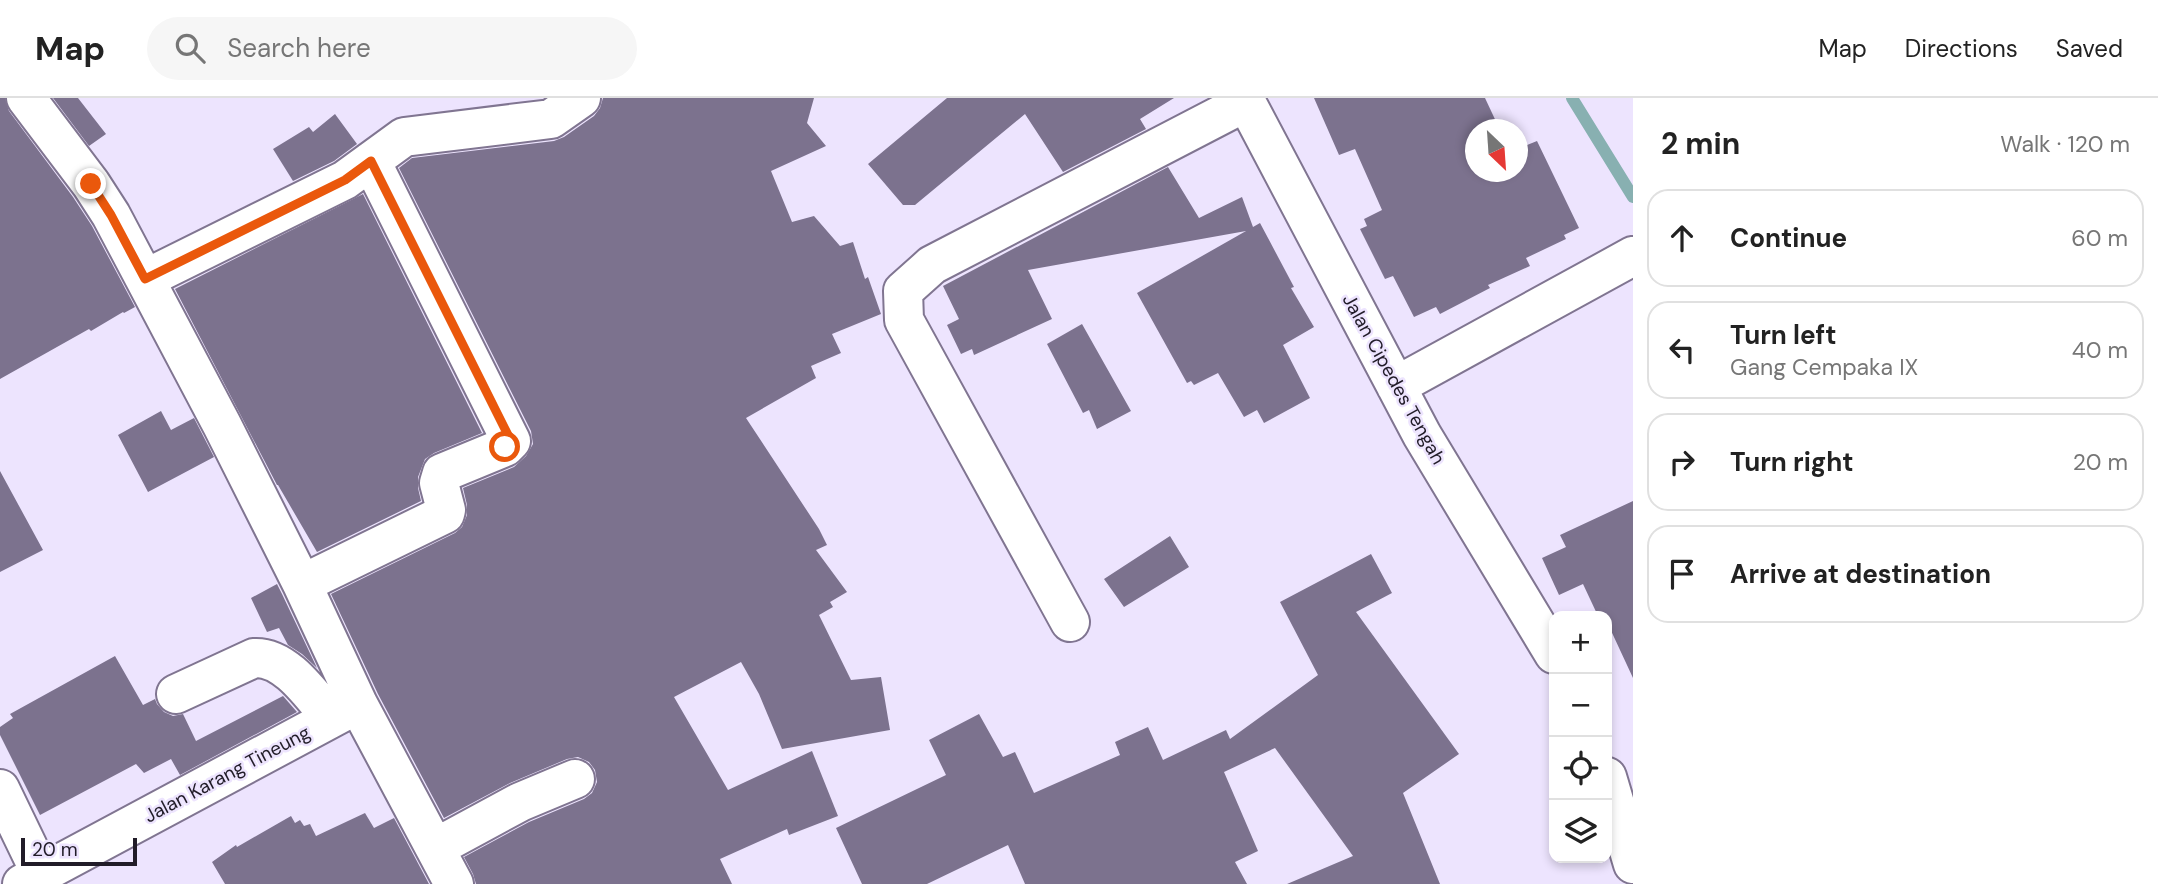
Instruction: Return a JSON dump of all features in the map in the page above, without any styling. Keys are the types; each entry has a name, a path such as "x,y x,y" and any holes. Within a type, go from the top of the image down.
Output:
{"street":[{"path":"26,98 111,215 302,584 345,711 435,848 454,884"},
{"path":"145,279 345,180 404,137 551,119 581,98"},
{"path":"1070,622 904,320 903,291 932,265 1245,100"},
{"name":"Jalan Cipedes Tengah","path":"1245,100 1422,435 1549,646"},
{"path":"302,584 445,514 439,483 442,473 505,447 511,441 371,161"},
{"path":"1396,386 1633,256"},
{"path":"176,694 254,658 264,658 274,662 345,711"},
{"name":"Jalan Karang Tineung","path":"32,879 345,711"},
{"path":"435,848 520,803 575,779"},
{"path":"0,789 32,879"},
{"path":"1612,794 1633,864"}],"building":[{"path":"0,98 5,98 9,111 92,226 135,307 91,331 89,329 0,379"},
{"path":"53,98 78,98 106,134 89,146"},
{"path":"603,98 814,98 807,123 826,146 771,171 792,222 814,216 840,246 853,242 865,279 868,277 881,314 832,334 841,353 811,366 816,378 746,418 827,545 816,550 847,592 830,602 833,607 819,615 851,680 881,677 890,730 782,749 759,694 741,662 674,697 728,790 812,751 838,816 789,835 787,829 720,859 732,884 476,884 464,857 529,822 584,799 592,793 597,782 595,770 589,762 578,757 567,759 510,783 444,818 378,694 331,594 455,533 462,527 467,515 463,488 514,467 526,456 533,444 531,431 399,168 412,158 554,141 594,116"},
{"path":"947,98 1174,98 1140,119 1146,129 1063,172 1025,114 915,205 903,205 868,164"},
{"path":"1314,98 1485,98 1495,119 1465,119 1465,182 1528,182 1528,145 1537,141 1579,228 1564,235 1566,239 1526,258 1530,266 1488,285 1490,288 1440,314 1436,307 1414,317 1393,276 1385,279 1360,229 1367,226 1364,219 1382,210 1355,149 1339,155"},
{"path":"335,114 357,144 334,161 293,181 273,149 309,127 313,132"},
{"path":"1168,167 1199,218 1242,197 1253,227 1260,223 1294,287 1291,288 1314,327 1283,345 1310,398 1264,423 1257,410 1244,417 1218,373 1194,385 1191,381 1187,383 1137,293 1246,231 1028,270 1052,319 974,355 972,349 961,354 947,325 959,319 943,286"},
{"path":"363,194 482,433 425,459 418,477 421,501 317,552 277,485 175,289"},
{"path":"1082,324 1131,411 1097,429 1089,410 1083,413 1047,344"},
{"path":"161,411 171,430 194,418 214,457 148,492 118,435"},
{"path":"0,471 43,550 0,572"},
{"path":"1633,501 1633,678 1612,633 1612,611 1596,611 1583,584 1559,595 1542,558 1566,547 1560,535"},
{"path":"1170,536 1189,567 1124,607 1104,579"},
{"path":"1371,554 1392,593 1356,612 1459,754 1403,793 1440,884 1287,884 1353,856 1275,748 1224,772 1258,851 1235,862 1247,884 1025,884 1008,845 927,884 862,884 836,828 946,775 929,740 979,714 1003,757 1015,752 1034,793 1120,755 1115,742 1148,727 1163,760 1226,730 1230,739 1318,675 1280,602"},
{"path":"277,584 317,668 288,645 279,628 267,632 251,598"},
{"path":"115,656 143,705 155,699 164,712 173,716 183,714 196,741 283,696 297,712 180,775 171,759 144,773 136,764 40,815 0,735 0,727 13,718 10,714"},
{"path":"365,813 374,828 394,818 429,884 225,884 212,862 236,845 237,847 291,816 295,823 300,820 304,826 310,824 316,836"}],"waterway":[{"path":"1572,98 1633,197"}],"route":[{"path":"91,184 145,279 345,180 371,161 511,441 505,447"}]}
